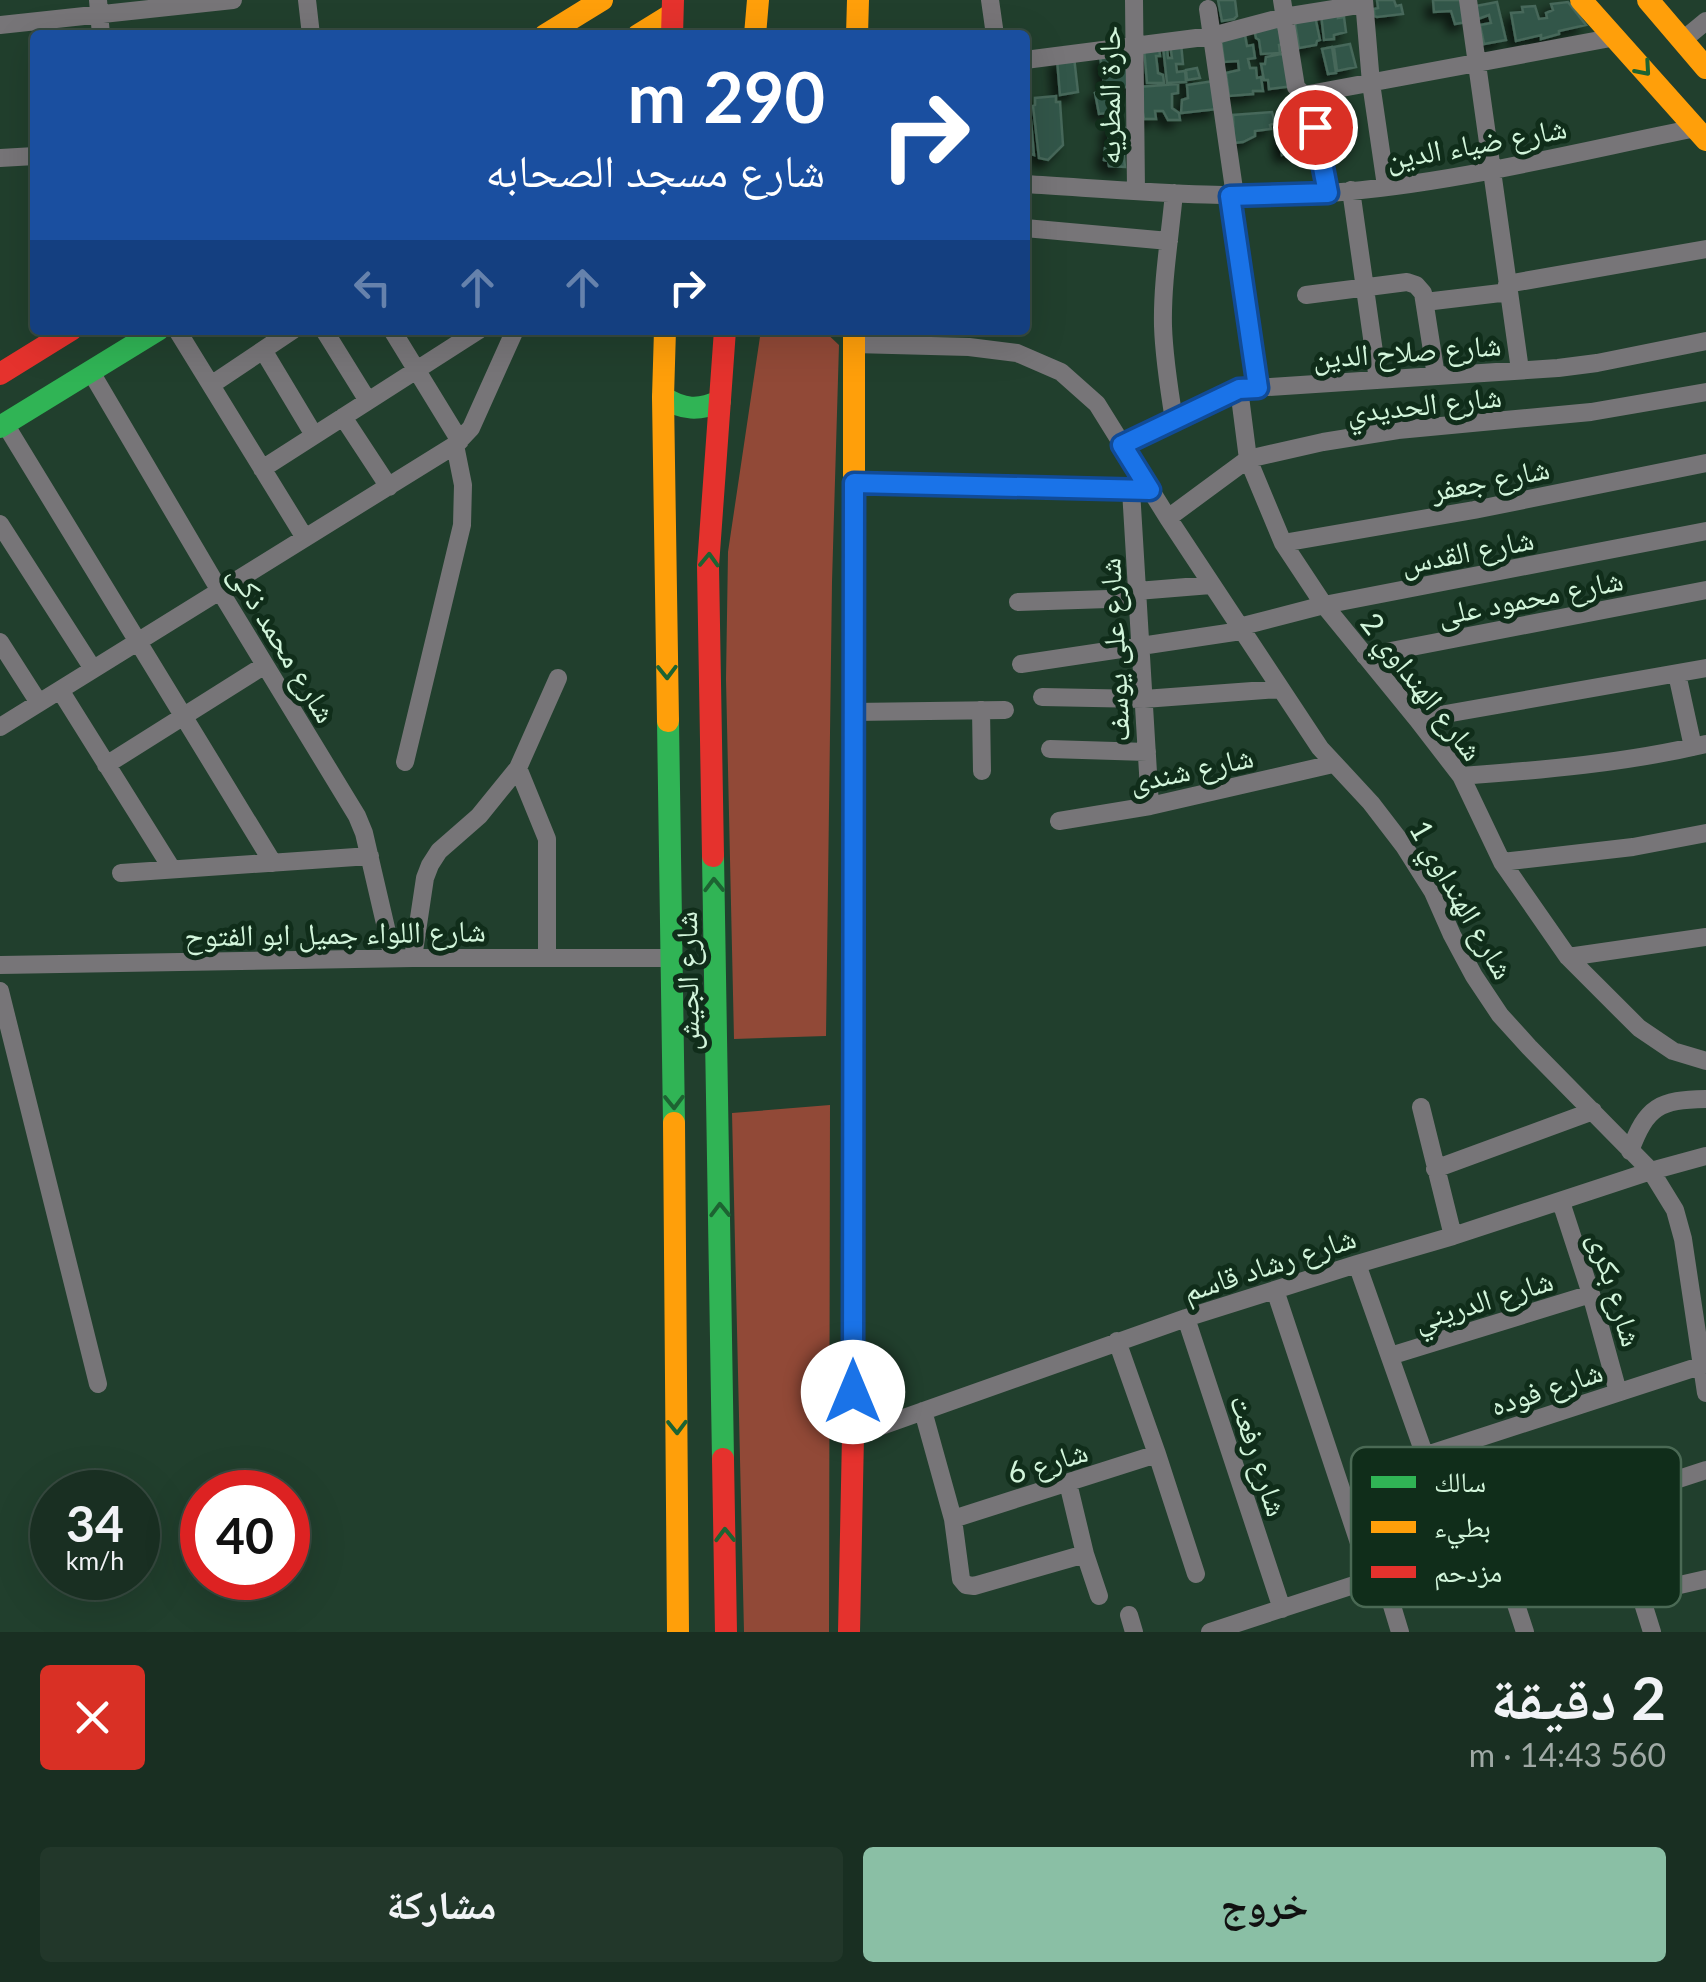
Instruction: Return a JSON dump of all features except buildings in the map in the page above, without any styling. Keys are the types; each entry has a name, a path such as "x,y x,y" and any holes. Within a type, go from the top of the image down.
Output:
{"main road":[{"path":"553,30 602,0"},
{"path":"755,30 758,0"},
{"path":"857,30 858,0"},
{"path":"1581,0 1701,134"},
{"path":"1650,0 1706,68"},
{"path":"647,30 672,16"},
{"path":"0,374 62,335"},
{"path":"2,426 147,335"},
{"name":"شارع الجيش","path":"664,335 678,1632"},
{"name":"شارع الجيش","path":"724,335 708,566 726,1632"},
{"path":"849,1632 853,1436 854,337"},
{"path":"663,397 691,411 720,402"},
{"path":"664,457 690,449 716,458"},
{"path":"676,1293 721,1294"}],"street":[{"path":"0,25 99,7 233,0"},
{"path":"307,0 311,30"},
{"path":"990,0 995,30"},
{"name":"حارة المطريه","path":"1134,0 1136,190"},
{"path":"1468,0 1520,370"},
{"path":"1030,59 1212,36 1283,8 1364,2 1386,186"},
{"path":"1283,8 1296,87 1309,94 1616,37"},
{"name":"شارع الهنداوي 2","path":"1208,9 1233,196 1249,389 1248,460 1283,543 1324,604 1461,776 1502,862 1568,957 1639,1028 1673,1052 1706,1061"},
{"path":"1683,40 1706,22"},
{"path":"1309,94 1328,193"},
{"name":"شارع ضياء الدين","path":"1030,184 1233,196 1328,193 1701,134"},
{"path":"0,158 30,156"},
{"path":"1351,190 1378,380"},
{"path":"1174,193 1163,325 1174,420"},
{"path":"1030,228 1170,240"},
{"path":"1425,302 1706,249"},
{"path":"1306,295 1407,282 1416,285 1423,292 1436,376"},
{"path":"179,335 306,538"},
{"path":"211,385 284,335"},
{"path":"327,335 368,401"},
{"path":"395,335 458,443 464,485 462,525 405,762"},
{"path":"262,468 471,335"},
{"path":"0,727 458,443 471,428 512,335"},
{"name":"شارع الهنداوي 1","path":"854,337 1017,352 1061,372 1097,404 1122,445 1140,490 1168,518 1320,748 1404,846 1433,892 1474,976 1500,1014 1651,1171 1675,1210 1683,1240 1701,1322 1706,1393"},
{"name":"شارع صلاح الدين","path":"1122,445 1249,389 1597,363 1706,342"},
{"path":"263,350 314,435"},
{"name":"شارع محمد ذكى","path":"91,372 357,816 393,958"},
{"name":"شارع الحديدي","path":"1168,518 1248,460 1323,442 1398,430 1591,412 1706,392"},
{"path":"342,417 389,486"},
{"path":"2,426 273,862"},
{"name":"شارع جعفر","path":"1283,543 1474,510 1706,463"},
{"path":"854,483 1140,490"},
{"name":"شارع على يوسف","path":"1140,490 1138,594 1150,806"},
{"path":"0,524 93,670"},
{"name":"شارع القدس","path":"1022,664 1240,629 1324,604 1706,531"},
{"path":"1018,602 1211,585"},
{"name":"شارع محمود على","path":"1365,656 1706,590"},
{"path":"0,642 39,703"},
{"path":"106,764 265,665"},
{"path":"1417,719 1706,668"},
{"path":"1461,776 1538,771 1700,746 1677,674"},
{"path":"413,958 430,864 479,816 518,768 558,678"},
{"path":"1042,696 1144,699 1280,689"},
{"path":"60,690 172,869"},
{"path":"980,710 982,771"},
{"path":"854,712 1006,710"},
{"path":"1050,749 1147,752"},
{"name":"شارع شندى","path":"1059,822 1150,806 1333,764"},
{"path":"518,768 547,839 547,958"},
{"path":"1502,862 1633,847 1706,833"},
{"path":"121,873 370,856"},
{"path":"1568,957 1706,937"},
{"name":"شارع اللواء جميل ابو الفتوح","path":"0,965 671,958"},
{"path":"0,991 98,1384"},
{"path":"0,1074 20,1068"},
{"path":"1630,1150 1640,1125 1651,1112 1666,1103 1706,1098"},
{"path":"1421,1108 1453,1236"},
{"path":"1435,1169 1594,1111"},
{"name":"شارع رشاد قاسم","path":"853,1436 1186,1318 1706,1156"},
{"name":"شارع بكرى","path":"1561,1202 1618,1392"},
{"path":"1356,1264 1390,1356"},
{"path":"1276,1290 1351,1504"},
{"name":"شارع الدريني","path":"1390,1356 1591,1294"},
{"name":"شارع رفعت","path":"1186,1318 1272,1618"},
{"path":"1117,1342 1196,1574"},
{"name":"شارع فوده","path":"1390,1356 1413,1447"},
{"name":"شارع فوده","path":"1450,1447 1704,1364"},
{"path":"923,1410 953,1518 966,1585 1085,1554"},
{"name":"شارع 6","path":"953,1518 1157,1454"},
{"path":"1681,1478 1706,1470"},
{"path":"1068,1483 1099,1596"},
{"path":"1681,1585 1706,1579"},
{"path":"1210,1632 1272,1618 1351,1588"},
{"path":"1389,1607 1400,1632"},
{"path":"1517,1607 1525,1632"},
{"path":"1644,1607 1652,1632"}],"shaded area":[{"path":"760,335 828,335 839,345 826,1036 734,1039 726,679 728,552"},
{"path":"830,1105 829,1632 744,1632 732,1113"}],"traffic: fast":[{"path":"0,427 150,335"},
{"path":"663,397 691,408 720,401"},
{"path":"668,721 674,1123"},
{"path":"713,856 723,1459"}],"traffic: slow":[{"path":"553,30 602,0"},
{"path":"755,30 758,0"},
{"path":"857,30 858,0"},
{"path":"1581,0 1706,140"},
{"path":"1648,0 1706,68"},
{"path":"646,30 672,14"},
{"path":"665,335 668,721"},
{"path":"854,335 854,768"},
{"path":"674,1123 678,1632"}],"traffic: jam":[{"path":"672,30 673,0"},
{"path":"0,374 63,335"},
{"path":"713,856 708,566 725,335"},
{"path":"849,1632 854,768"},
{"path":"723,1459 726,1632"}],"route":[{"path":"853,1392 854,483 1150,490 1122,445 1239,389 1258,388 1230,196 1328,193 1315,127"}]}
